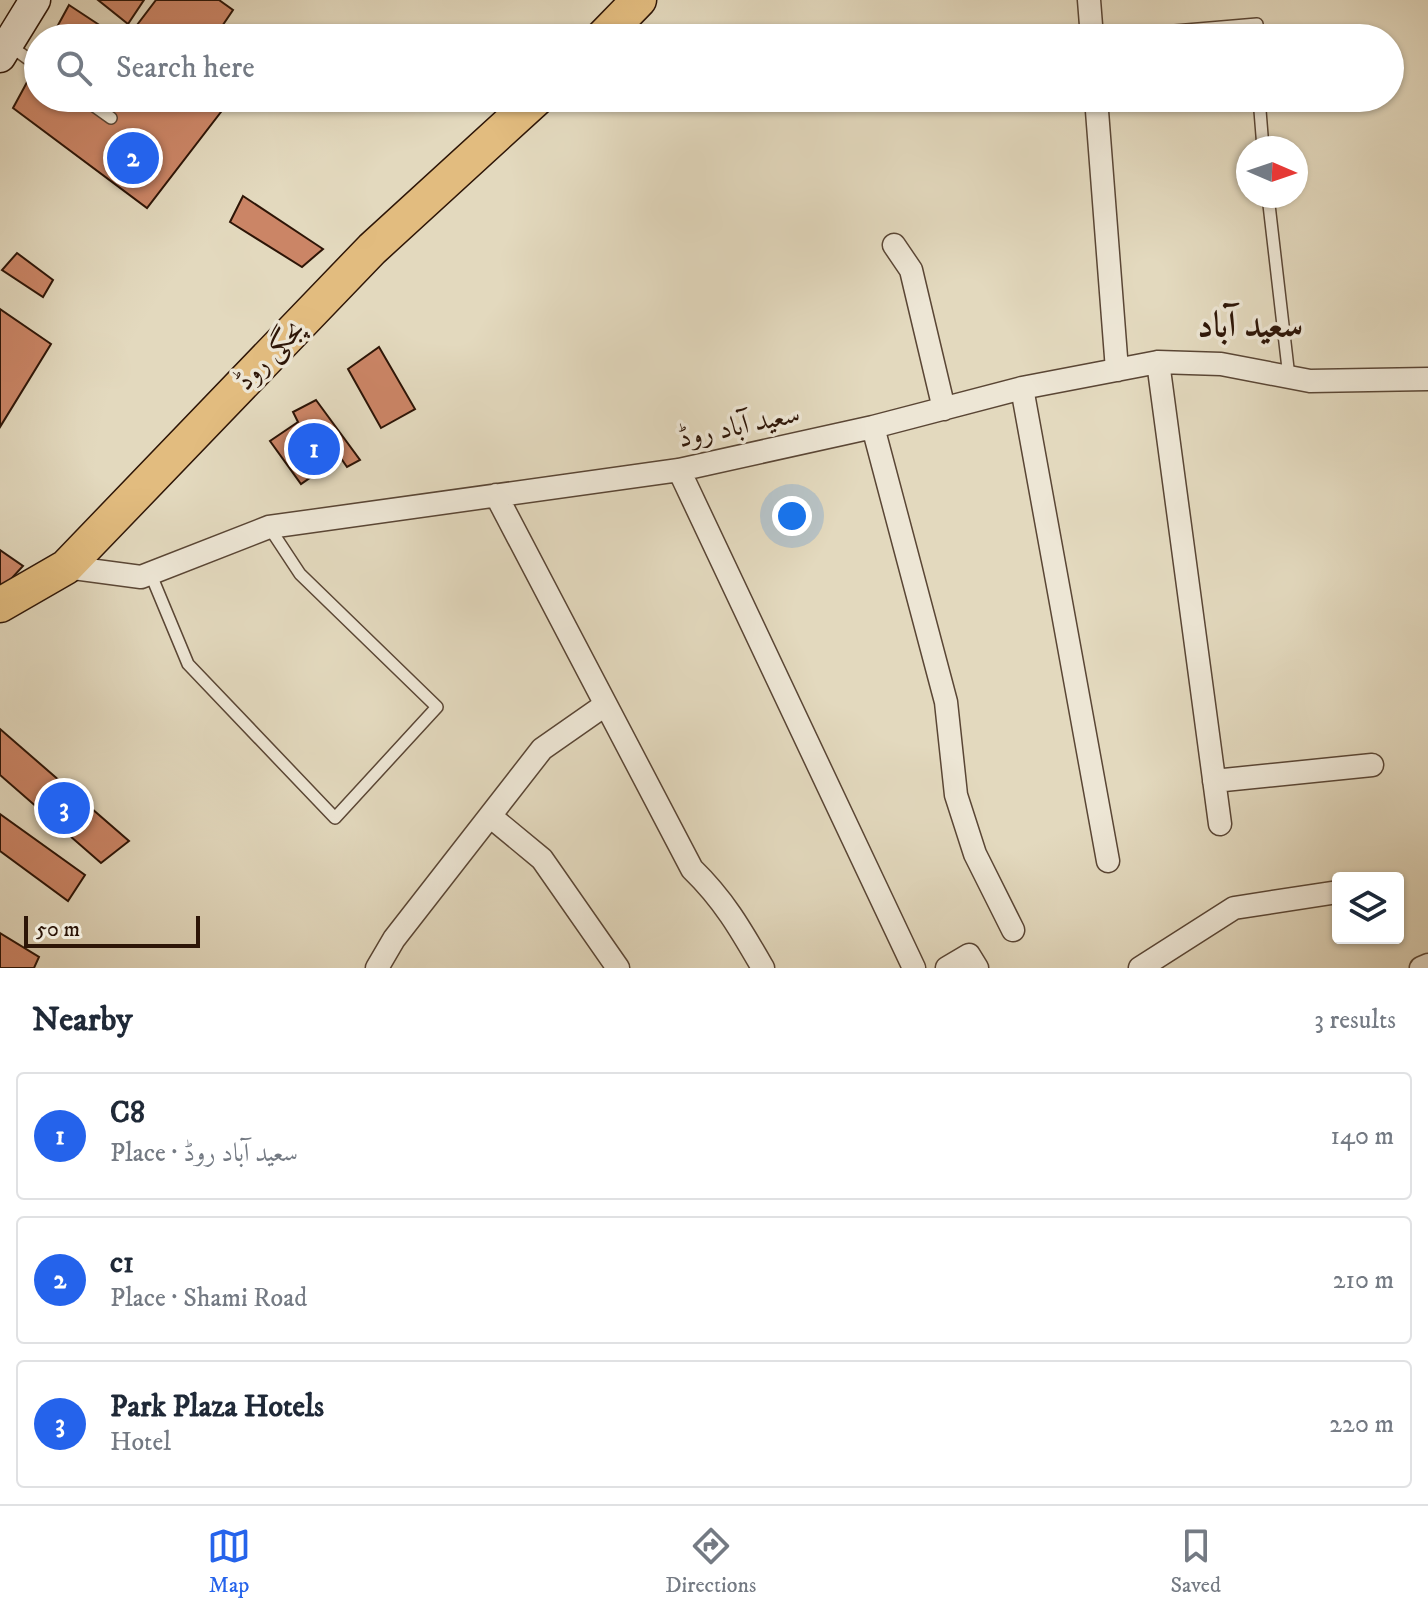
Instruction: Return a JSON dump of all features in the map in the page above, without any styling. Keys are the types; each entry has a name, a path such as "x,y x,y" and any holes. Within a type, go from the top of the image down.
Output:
{"main road":[{"path":"616,24 639,0"},
{"name":"پجگی روڈ","path":"0,605 66,567 372,249 522,112"}],"street":[{"path":"4,50 35,0"},
{"path":"1089,0 1091,24"},
{"path":"1097,112 1117,370"},
{"path":"894,245 911,270 944,409"},
{"path":"1158,362 1220,824"},
{"name":"سعید آباد روڈ","path":"66,567 141,577 269,527 679,470 873,427 1022,388 1158,362 1221,364 1310,381 1428,379"},
{"path":"1022,388 1108,861"},
{"path":"873,427 946,702 956,795 975,854 1013,930"},
{"path":"679,470 914,968"},
{"path":"496,495 692,869 730,910 763,968"},
{"path":"377,968 394,939 542,749 605,705"},
{"path":"1214,781 1372,765"},
{"path":"490,816 542,859 618,968"},
{"path":"1140,968 1234,908 1332,893"},
{"path":"947,968 969,955 977,968"},
{"path":"1421,968 1428,965"}],"lane":[{"path":"4,50 24,59"},
{"path":"103,112 111,118"},
{"path":"1260,112 1262,136"},
{"path":"1269,208 1289,377"},
{"path":"151,575 188,664 335,818 437,707 300,574 269,527"}],"building":[{"path":"98,0 144,0 128,24"},
{"path":"156,0 219,0 233,10 224,24 138,24"},
{"path":"69,5 98,24 59,24"},
{"path":"24,88 24,112 221,112 147,208 13,108"},
{"path":"243,196 323,249 302,267 230,222"},
{"path":"17,253 53,280 43,297 2,270"},
{"path":"0,309 51,344 0,427"},
{"path":"379,347 415,409 381,428 348,369"},
{"path":"316,400 360,460 347,467 340,457 301,484 270,441 298,422 293,412"},
{"path":"0,550 23,566 0,591"},
{"path":"0,729 129,841 101,863 0,775"},
{"path":"0,814 85,875 68,901 0,851"},
{"path":"0,933 39,957 34,968 0,968"}],"place":[{"name":"c1","path":"133,158"},
{"name":"C8","path":"314,449"},
{"name":"Park Plaza Hotels","path":"64,808"}],"district":[{"name":"سعید آباد","path":"1250,325"}]}
